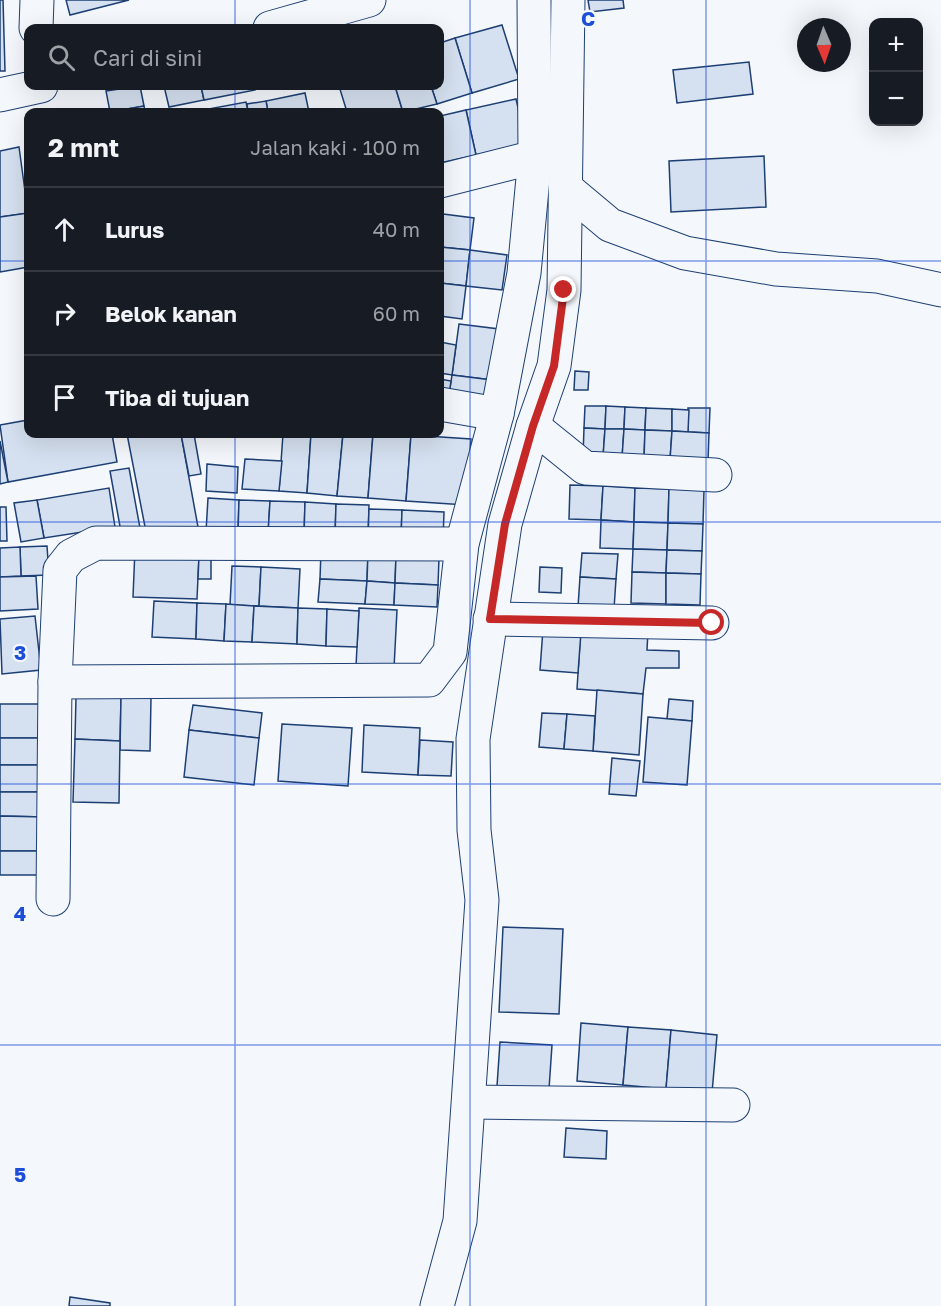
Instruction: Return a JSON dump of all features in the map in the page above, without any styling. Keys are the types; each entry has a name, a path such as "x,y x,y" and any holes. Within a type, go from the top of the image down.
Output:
{"street":[{"path":"36,24 37,0"},
{"path":"284,24 369,0"},
{"path":"55,682 429,680 450,652 462,544 497,414 524,273 535,157 534,0"},
{"path":"437,1306 460,1221 483,900 474,830 473,739 505,524 533,426 554,366 564,290 568,0"},
{"path":"0,95 24,89"},
{"path":"444,180 535,157"},
{"path":"567,189 610,225 685,253 776,270 877,276 941,290"},
{"path":"444,405 497,414"},
{"path":"533,426 585,468 715,475"},
{"path":"53,899 55,682 60,570 72,556 96,543 462,544"},
{"path":"490,619 712,623"},
{"path":"469,1102 733,1105"}],"building":[{"path":"0,0 3,0 5,71 0,71"},
{"path":"66,0 129,0 70,15"},
{"path":"588,0 623,0 624,8 590,12"},
{"path":"502,25 519,79 472,93 455,38"},
{"path":"455,38 472,93 437,104 432,90 444,90 444,42"},
{"path":"749,62 753,94 677,103 673,70"},
{"path":"141,90 144,106 109,108 106,91"},
{"path":"165,90 202,90 204,100 169,107"},
{"path":"202,90 255,90 204,100"},
{"path":"340,90 396,90 402,108 346,108"},
{"path":"396,90 432,90 437,104 420,108 402,108"},
{"path":"305,93 308,108 267,108 266,101"},
{"path":"516,99 526,143 476,155 466,110"},
{"path":"266,101 267,108 248,108 247,104"},
{"path":"246,102 247,108 214,108"},
{"path":"466,110 476,155 444,162 444,115"},
{"path":"19,147 24,184 24,214 0,217 0,151"},
{"path":"764,156 766,207 671,212 669,161"},
{"path":"24,214 24,268 0,272 0,217"},
{"path":"444,214 474,218 470,250 444,247"},
{"path":"444,247 470,250 466,286 444,283"},
{"path":"470,250 507,255 502,290 466,286"},
{"path":"444,283 466,286 462,319 444,317"},
{"path":"459,324 499,329 492,380 452,375"},
{"path":"444,343 456,345 452,375 444,374"},
{"path":"575,371 589,372 588,390 574,390"},
{"path":"452,375 492,380 488,407 448,401"},
{"path":"444,380 451,381 448,401 444,400"},
{"path":"585,406 606,406 605,429 584,428"},
{"path":"606,406 625,407 624,429 605,429"},
{"path":"625,407 646,408 645,430 624,429"},
{"path":"646,408 672,409 672,431 645,430"},
{"path":"688,408 710,408 709,433 688,432"},
{"path":"672,409 689,410 688,432 672,431"},
{"path":"24,421 24,438 113,438 117,462 8,482 0,425"},
{"path":"584,428 605,429 603,457 583,456"},
{"path":"605,429 624,429 622,458 603,457"},
{"path":"624,429 645,430 644,459 622,458"},
{"path":"645,430 672,431 670,460 644,459"},
{"path":"672,431 709,433 708,461 670,460"},
{"path":"128,438 182,438 198,527 147,537"},
{"path":"182,438 195,438 201,474 189,476"},
{"path":"283,438 311,438 307,493 279,491"},
{"path":"311,438 343,438 337,496 307,493"},
{"path":"343,438 373,438 368,498 337,496"},
{"path":"373,438 411,438 406,501 368,498"},
{"path":"411,438 471,439 466,505 406,501"},
{"path":"0,441 8,482 0,484"},
{"path":"245,459 282,461 279,491 242,489"},
{"path":"207,464 238,467 237,493 206,491"},
{"path":"129,468 140,528 121,532 110,471"},
{"path":"570,485 603,486 601,520 569,519"},
{"path":"603,486 635,488 634,522 601,520"},
{"path":"109,488 115,527 44,538 37,500"},
{"path":"635,488 669,489 668,523 634,522"},
{"path":"669,489 704,490 703,524 668,523"},
{"path":"208,498 239,500 238,533 206,532"},
{"path":"37,500 44,538 21,542 14,503"},
{"path":"239,500 270,501 268,534 238,533"},
{"path":"270,501 305,502 304,536 268,534"},
{"path":"305,502 336,504 335,537 304,536"},
{"path":"336,504 369,505 368,538 335,537"},
{"path":"0,507 6,507 7,541 0,541"},
{"path":"369,509 402,510 401,539 368,538"},
{"path":"402,510 444,512 443,541 401,539"},
{"path":"601,520 634,522 633,549 600,548"},
{"path":"634,522 668,523 667,550 633,549"},
{"path":"668,523 703,524 702,551 667,550"},
{"path":"47,546 49,575 21,576 20,547"},
{"path":"20,547 21,576 0,577 0,548"},
{"path":"135,549 199,556 197,599 133,597"},
{"path":"633,549 667,550 666,573 632,572"},
{"path":"667,550 702,551 701,574 666,573"},
{"path":"321,551 368,554 367,581 320,579"},
{"path":"368,552 396,556 395,583 367,581"},
{"path":"582,553 618,554 616,579 580,577"},
{"path":"199,556 211,556 211,579 198,579"},
{"path":"396,556 439,558 438,585 395,583"},
{"path":"232,566 261,567 259,606 230,605"},
{"path":"261,567 300,569 298,608 259,606"},
{"path":"540,567 562,568 561,593 539,592"},
{"path":"632,572 666,573 666,604 631,603"},
{"path":"666,573 701,574 700,605 666,604"},
{"path":"36,576 38,609 0,611 0,577"},
{"path":"580,577 616,579 614,609 578,607"},
{"path":"320,579 367,581 365,604 318,602"},
{"path":"367,581 395,583 394,605 365,604"},
{"path":"395,583 438,585 437,607 394,605"},
{"path":"154,601 197,603 196,639 152,637"},
{"path":"197,603 226,604 224,641 196,639"},
{"path":"226,604 254,606 252,642 224,641"},
{"path":"254,606 298,608 297,644 252,642"},
{"path":"298,608 327,609 326,646 297,644"},
{"path":"359,608 397,610 394,668 356,666"},
{"path":"327,609 359,611 357,647 326,646"},
{"path":"35,616 41,670 2,674 0,619"},
{"path":"581,626 648,631 647,650 679,651 679,668 646,668 643,694 577,689"},
{"path":"543,629 581,632 578,673 540,670"},
{"path":"597,690 643,694 639,755 593,751"},
{"path":"76,697 121,698 120,741 75,739"},
{"path":"121,698 151,698 150,751 120,750"},
{"path":"669,699 693,701 692,721 667,719"},
{"path":"0,704 46,704 46,738 0,738"},
{"path":"193,705 262,713 259,738 189,730"},
{"path":"542,713 567,714 564,749 539,747"},
{"path":"567,714 595,716 593,751 564,749"},
{"path":"648,717 692,721 687,785 643,782"},
{"path":"282,724 352,728 348,786 278,781"},
{"path":"364,725 420,728 418,775 362,772"},
{"path":"189,730 259,738 254,785 184,777"},
{"path":"0,738 46,738 45,765 0,765"},
{"path":"75,739 120,741 119,803 73,802"},
{"path":"420,740 453,742 451,776 418,775"},
{"path":"612,758 640,761 636,796 609,794"},
{"path":"0,765 45,765 46,792 0,792"},
{"path":"0,792 46,792 45,817 0,816"},
{"path":"0,816 45,817 45,851 0,851"},
{"path":"0,851 45,851 46,875 0,875"},
{"path":"503,927 563,929 559,1014 499,1012"},
{"path":"581,1023 628,1027 623,1085 577,1081"},
{"path":"628,1027 671,1030 666,1089 623,1085"},
{"path":"671,1030 717,1035 712,1093 666,1089"},
{"path":"500,1042 552,1045 549,1089 497,1086"},
{"path":"566,1128 607,1131 606,1159 564,1157"},
{"path":"70,1297 110,1303 110,1306 69,1306"}],"route":[{"path":"564,290 554,366 533,426 505,524 490,619 712,623"}]}
